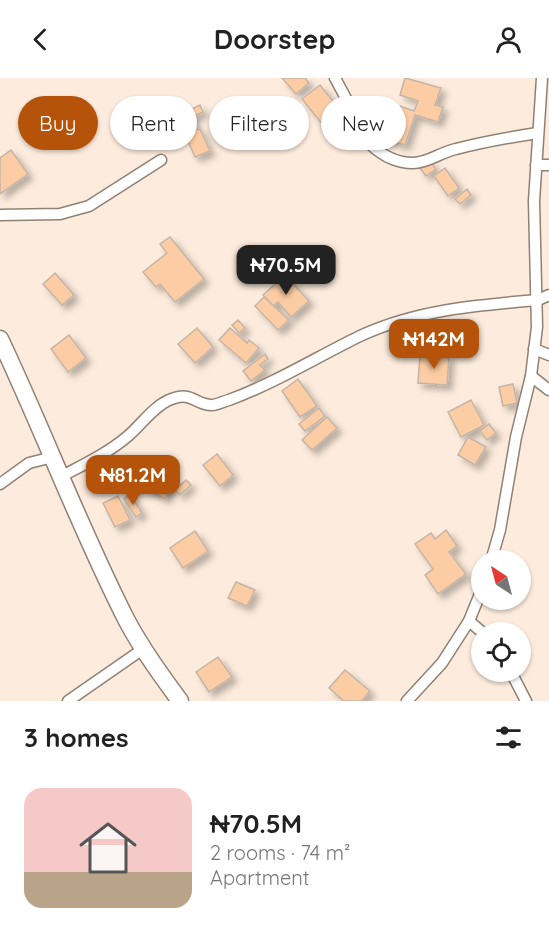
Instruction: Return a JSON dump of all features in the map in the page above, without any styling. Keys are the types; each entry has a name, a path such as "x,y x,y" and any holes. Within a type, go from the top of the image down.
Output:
{"main road":[{"path":"0,339 128,621 143,649 180,701"}],"street":[{"path":"335,78 371,145 380,154 395,160 411,163 426,161 456,148 538,133"},
{"path":"494,550 500,530 516,437 531,376 534,349 538,300 534,201 542,78"},
{"path":"0,215 60,214 89,206 161,160"},
{"path":"536,165 549,165"},
{"path":"62,476 109,451 167,401 183,396 193,397 212,405 231,399 361,336 393,323 438,311 538,300 549,295"},
{"path":"534,349 549,355"},
{"path":"531,376 549,390"},
{"path":"0,484 29,463 53,457"},
{"path":"407,701 442,663 473,610"},
{"path":"68,701 143,649"},
{"path":"516,682 526,701"}],"building":[{"path":"282,78 305,78 309,83 296,94"},
{"path":"405,78 441,88 435,105 443,107 438,122 415,115 406,142 406,108 414,111 418,101 400,95"},
{"path":"320,85 329,96 321,96 321,123 309,108 309,96 306,96"},
{"path":"200,105 203,112 197,115 197,106"},
{"path":"197,128 200,129 210,151 195,157 192,150 197,150"},
{"path":"11,150 28,174 0,194 0,158"},
{"path":"429,160 436,169 426,176 419,167"},
{"path":"445,168 459,188 448,196 434,176"},
{"path":"467,189 471,195 460,204 455,199"},
{"path":"170,237 204,279 175,302 160,284 156,287 143,272 167,253 160,244"},
{"path":"55,273 74,295 62,305 43,284"},
{"path":"285,275 309,301 291,317 278,302 273,306 263,295"},
{"path":"264,297 289,320 278,330 255,306"},
{"path":"238,320 245,328 239,333 232,325"},
{"path":"197,328 213,347 195,363 178,344"},
{"path":"230,328 247,343 249,340 259,348 246,363 219,340"},
{"path":"69,335 86,358 68,372 51,349"},
{"path":"265,354 268,359 260,365 265,370 251,381 243,371"},
{"path":"420,355 449,356 447,385 418,383"},
{"path":"298,379 317,406 300,417 282,391"},
{"path":"513,384 517,403 503,406 499,387"},
{"path":"471,400 484,425 461,437 448,412"},
{"path":"319,408 325,416 305,431 299,424"},
{"path":"327,417 337,428 312,450 302,440"},
{"path":"489,424 496,433 487,440 480,431"},
{"path":"468,437 486,447 475,465 458,455"},
{"path":"217,454 233,475 220,486 203,465"},
{"path":"157,476 173,484 165,499 147,489"},
{"path":"186,480 191,485 180,495 175,490"},
{"path":"130,494 142,513 136,517 124,499"},
{"path":"118,496 130,520 115,527 103,503"},
{"path":"446,530 457,546 449,552 466,574 438,594 425,575 433,569 415,544 431,533 435,539"},
{"path":"195,531 208,551 183,568 170,548"},
{"path":"236,582 255,590 247,606 228,598"},
{"path":"218,657 232,677 209,692 196,672"},
{"path":"345,670 370,691 362,701 344,701 329,688"}]}
